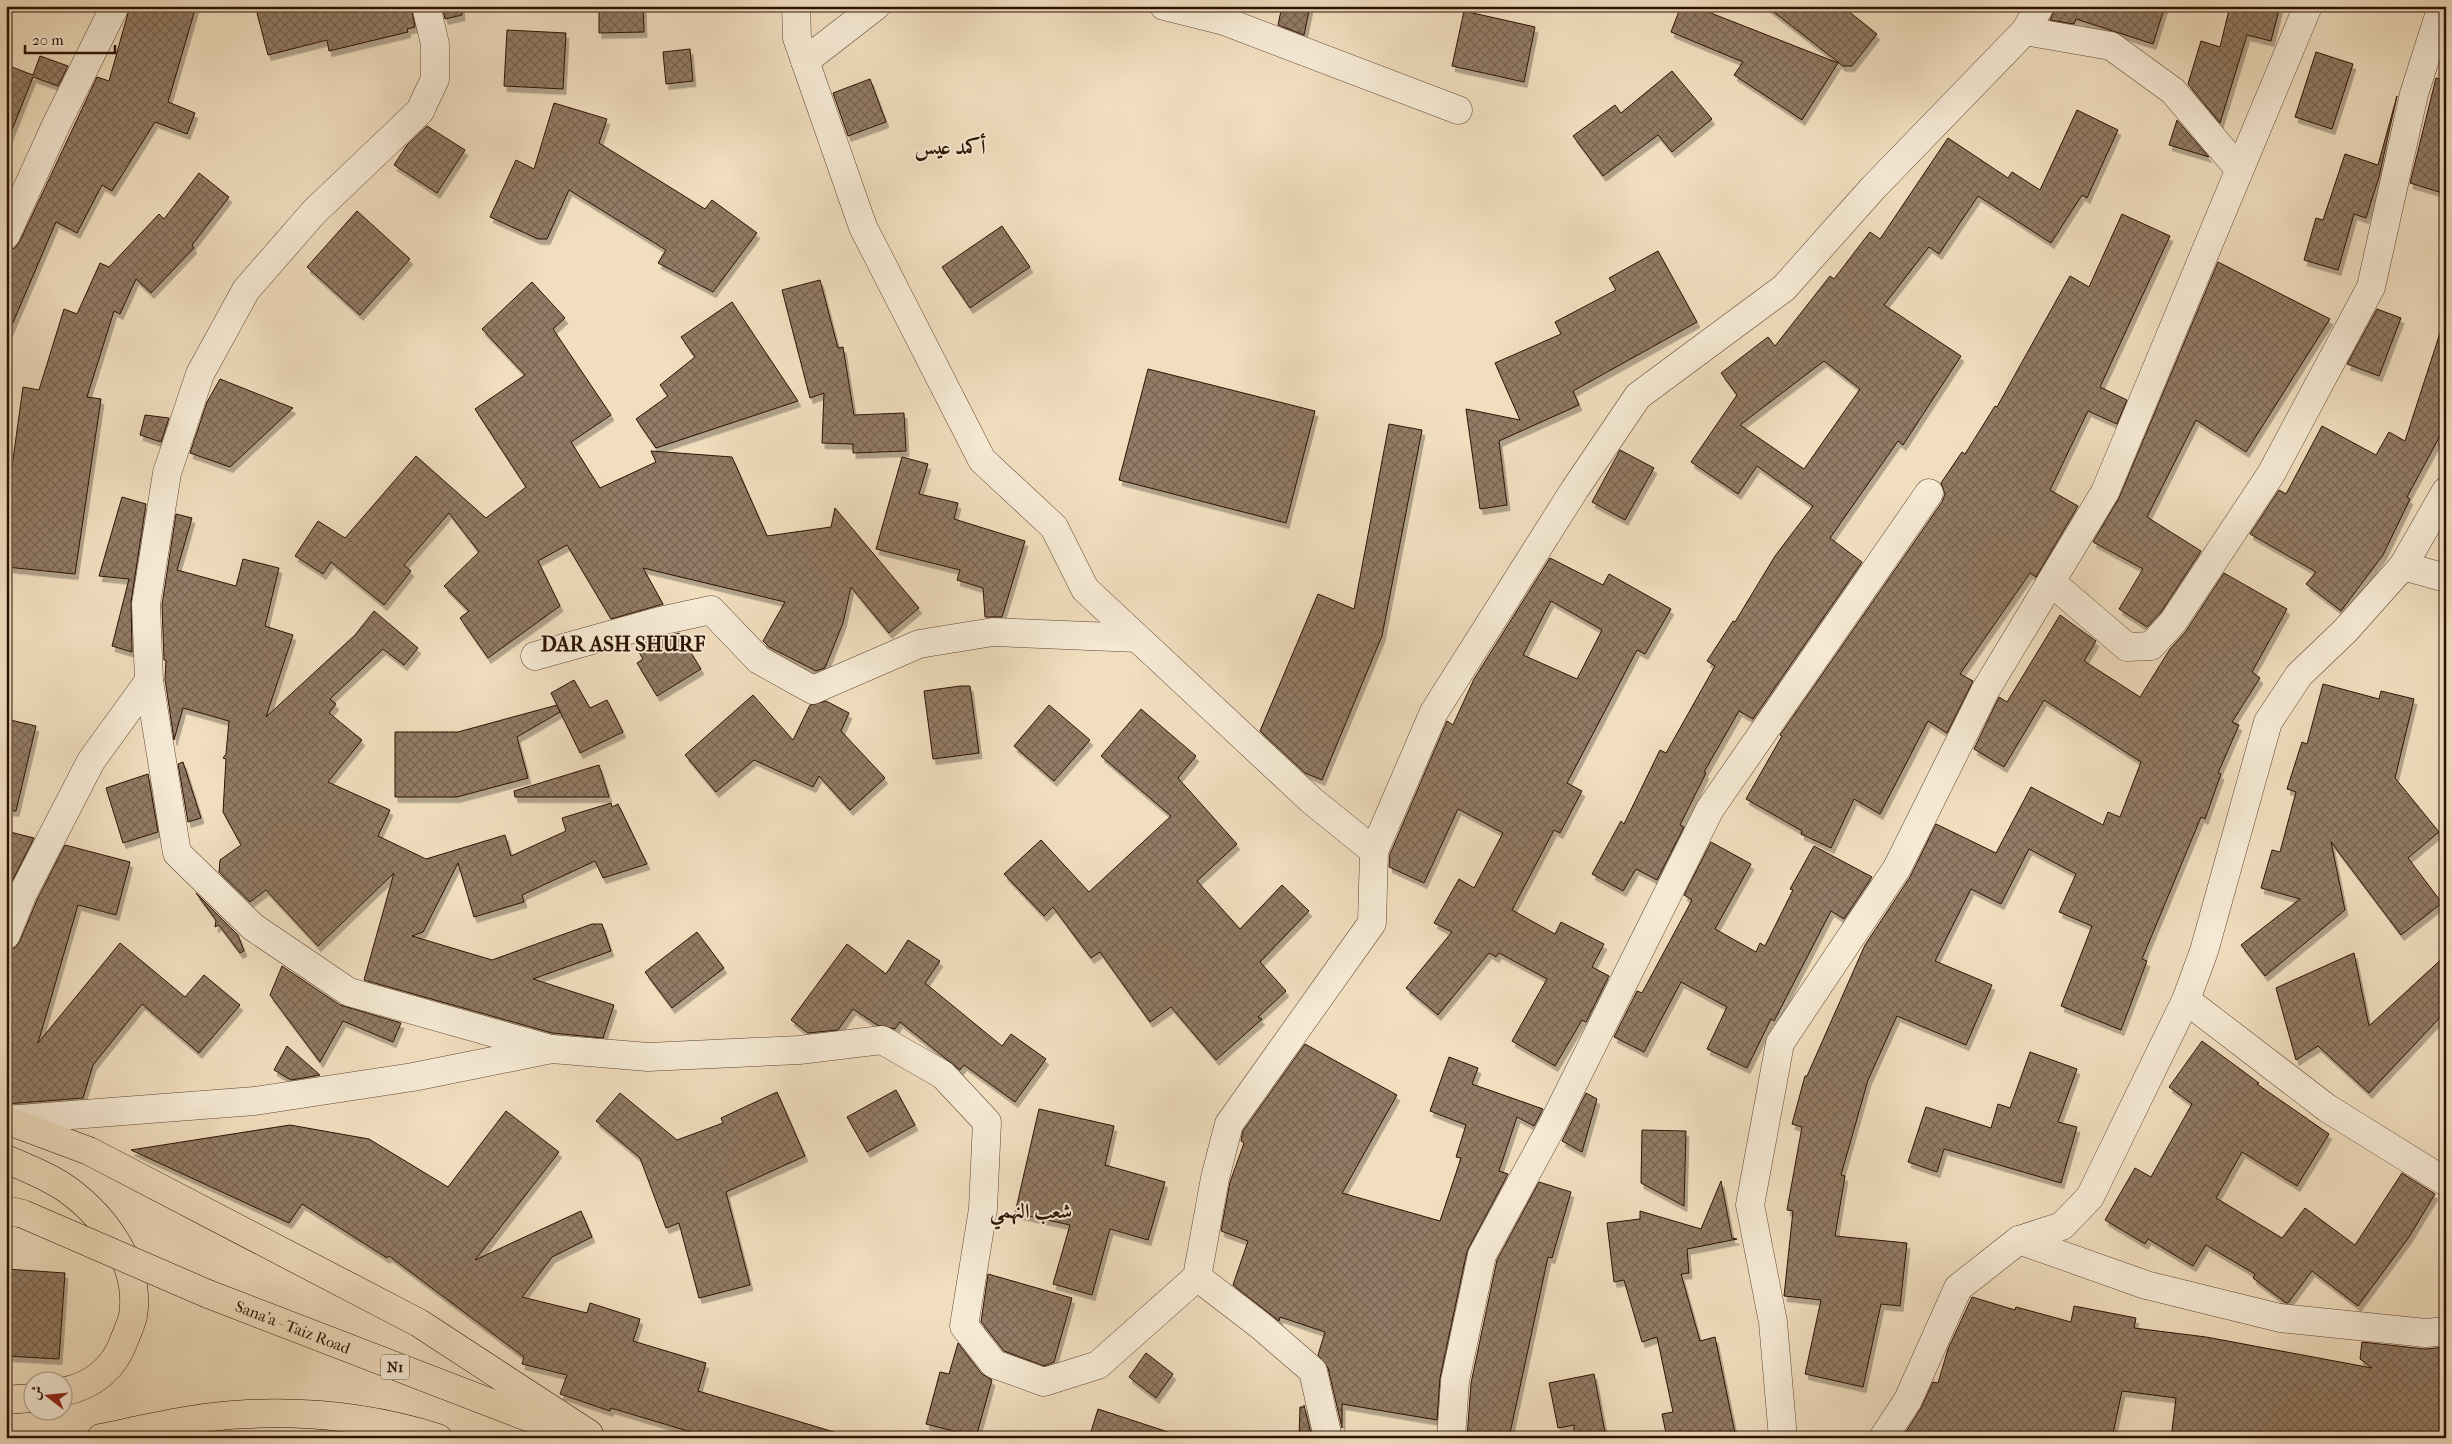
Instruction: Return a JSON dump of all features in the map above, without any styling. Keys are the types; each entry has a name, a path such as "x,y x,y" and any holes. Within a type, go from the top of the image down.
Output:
{"main road":[{"path":"6,1120 89,1150 420,1323 594,1438"},
{"path":"6,1159 67,1189 91,1210 119,1246 128,1270 133,1295 132,1317 122,1347 109,1369 80,1388 72,1390"},
{"name":"Sana'a - Taiz Road","path":"15,1212 208,1294 582,1438"},
{"path":"6,1400 22,1399"},
{"path":"102,1438 169,1423 247,1414 326,1416 412,1430 438,1438"}],"street":[{"path":"6,235 56,125 115,6"},
{"path":"426,6 435,44 435,79 420,111 314,212 246,290 200,374 167,473 146,604 149,681 177,853 253,927 349,992 552,1049 648,1057 799,1050 882,1040 943,1075 988,1122 983,1209 964,1326 994,1364 1044,1382 1098,1365 1196,1277 1214,1178 1229,1124 1372,923 1374,851 1434,712 1574,489 1638,396 1784,288 1873,188 2025,30 2040,6"},
{"path":"796,6 797,38 863,227 982,460 1054,527 1085,590 1311,800 1374,851"},
{"path":"805,61 876,6"},
{"path":"1164,6 1224,21 1458,110"},
{"path":"1783,1438 1773,1322 1750,1205 1780,1043 1897,868 1985,691 2105,492 2308,6"},
{"path":"2051,582 2127,647 2151,646 2173,622 2271,474 2371,287 2414,94 2442,6"},
{"path":"2025,30 2111,46 2173,91 2240,169"},
{"path":"1883,1438 1908,1400 1958,1288 2019,1240 2062,1226 2090,1197 2186,1000 2204,951 2268,722 2299,675 2345,632 2403,566 2446,491"},
{"path":"1451,1438 1455,1381 1482,1255 1553,1124 1710,809 1930,493"},
{"path":"2403,566 2446,578"},
{"path":"535,656 660,621 711,610 759,660 814,690 919,644 994,632 1137,638"},
{"path":"6,935 23,893 91,761 149,681"},
{"path":"2186,1000 2327,1108 2446,1182"},
{"path":"6,1120 255,1101 413,1077 552,1049"},
{"path":"2019,1240 2146,1285 2280,1318 2426,1333 2446,1331"},
{"path":"1196,1277 1261,1326 1313,1371 1328,1438"}],"building":[{"path":"130,6 196,6 168,102 195,113 187,134 155,122 112,191 102,185 77,233 56,222 6,339 6,250 15,248 20,241 97,77 109,81"},
{"path":"283,6 411,6 415,27 407,29 408,32 329,51 327,40 268,55 257,13"},
{"path":"442,6 461,6 462,15 445,19"},
{"path":"599,6 643,6 644,32 599,33"},
{"path":"1282,6 1310,6 1304,35 1278,25"},
{"path":"1681,6 1693,6 1838,63 1802,120 1734,75 1743,62 1671,32"},
{"path":"1766,6 1842,6 1877,34 1852,66 1843,66"},
{"path":"2056,6 2165,6 2153,44 2076,19 2074,24 2050,20"},
{"path":"2230,6 2280,6 2271,41 2247,35 2220,123 2188,84 2201,41 2220,47"},
{"path":"1464,11 1535,27 1524,82 1452,66"},
{"path":"507,30 566,33 563,89 504,86"},
{"path":"690,49 693,81 666,84 663,52"},
{"path":"2316,52 2353,64 2332,129 2295,117"},
{"path":"40,56 68,66 58,86 33,77 8,140 6,140 6,81 12,67 33,75"},
{"path":"1672,71 1712,119 1672,152 1658,135 1603,176 1573,136 1615,105 1621,113"},
{"path":"2436,78 2446,81 2446,194 2410,183"},
{"path":"870,79 886,122 848,136 833,93"},
{"path":"2397,96 2379,177 2366,218 2354,214 2338,270 2304,260 2316,218 2323,220 2345,154 2378,165"},
{"path":"554,103 607,119 599,143 705,209 712,200 757,233 713,292 658,263 666,250 569,190 547,239 538,239 490,217 516,160 534,169"},
{"path":"2077,110 2118,130 2087,198 2082,195 2051,243 1978,196 1939,254 1929,247 1884,305 1961,356 1903,445 1898,441 1830,538 1862,562 1753,719 1739,711 1704,772 1706,773 1680,825 1684,827 1657,880 1636,869 1623,891 1592,874 1621,821 1624,824 1660,750 1666,753 1715,666 1707,661 1733,621 1735,622 1775,556 1813,506 1757,466 1738,494 1691,462 1737,395 1721,373 1768,337 1775,346 1830,276 1834,279 1870,232 1880,239 1948,138 2008,178 2012,172 2040,190","holes":["1824,361 1860,389 1804,469 1740,425"]},
{"path":"2177,120 2209,157 2169,145"},
{"path":"427,126 465,150 437,193 394,165 407,145"},
{"path":"199,173 229,197 192,245 194,248 151,293 136,279 120,314 114,311 87,397 101,399 75,574 6,567 10,481 23,387 39,390 64,309 77,314 100,263 109,267 159,214 164,219"},
{"path":"357,211 410,259 360,315 307,267"},
{"path":"2122,214 2170,236 2100,387 2127,400 2117,424 2088,411 2050,490 2078,506 2036,577 2030,573 1960,674 1973,681 1947,733 1928,721 1880,814 1854,799 1831,848 1801,834 1802,831 1746,799 1782,736 1780,735 1942,502 1945,494 1941,483 1962,452 1965,454 1995,406 1997,407 2070,276 2089,287"},
{"path":"1002,226 1030,267 970,308 942,267"},
{"path":"1658,251 1697,322 1573,391 1579,405 1499,441 1507,505 1480,509 1466,409 1520,420 1495,363 1561,334 1555,322 1616,290 1609,278"},
{"path":"2218,262 2330,319 2246,452 2196,420 2147,517 2201,551 2161,612 2147,627 2119,609 2143,569 2093,542 2119,498"},
{"path":"820,280 838,348 843,347 854,415 904,413 906,451 853,453 853,444 822,443 824,393 810,398 782,290"},
{"path":"532,282 565,318 553,329 611,415 571,442 600,488 656,462 651,451 732,457 767,536 831,527 835,508 919,608 889,633 851,587 843,623 825,668 816,671 769,647 763,641 785,602 643,568 663,604 611,619 567,545 538,561 560,606 488,658 460,618 469,611 444,586 479,552 449,513 404,565 411,571 384,605 331,562 323,574 295,556 318,521 345,538 416,456 486,518 526,487 475,409 525,375 482,329"},
{"path":"732,302 798,401 656,448 636,419 668,396 660,385 695,357 681,337"},
{"path":"2377,309 2401,318 2379,376 2347,364"},
{"path":"2441,330 2446,331 2446,425 2407,497 2410,499 2383,555 2341,611 2306,584 2316,572 2250,534 2279,490 2286,494 2322,426 2376,455 2389,432 2405,441"},
{"path":"1148,369 1315,411 1286,523 1119,480"},
{"path":"220,379 293,408 230,467 190,453 207,402"},
{"path":"145,415 169,418 161,442 140,435"},
{"path":"1389,424 1422,430 1382,636 1322,780 1305,773 1260,731 1318,594 1354,609"},
{"path":"1620,450 1654,468 1625,520 1592,502"},
{"path":"902,457 928,464 919,494 958,503 954,519 1025,541 1002,617 985,617 983,588 957,580 960,570 876,549"},
{"path":"122,497 146,504 131,602 132,652 112,646 129,579 99,576"},
{"path":"176,514 192,518 177,570 236,586 243,559 279,568 265,626 293,635 266,717 355,635 374,611 418,648 404,665 383,649 330,699 336,704 329,713 362,740 328,782 390,810 378,836 426,859 505,835 511,856 566,831 562,818 611,803 612,807 618,804 647,864 603,878 595,861 522,895 524,902 474,917 458,863 423,932 412,936 492,960 592,924 602,924 611,951 533,979 614,1005 603,1038 552,1033 364,980 394,873 318,946 266,890 250,902 219,872 220,860 241,845 223,812 226,759 223,758 226,754 229,721 183,708 174,740 165,679 166,660 164,660 162,605"},
{"path":"1550,558 1603,585 1609,574 1671,609 1645,654 1637,650 1567,783 1582,791 1560,833 1554,830 1512,910 1555,934 1561,922 1604,944 1592,967 1609,976 1586,1022 1582,1020 1555,1066 1512,1041 1547,979 1499,953 1496,957 1489,953 1438,1015 1406,988 1452,932 1434,923 1459,879 1474,888 1503,833 1458,809 1424,883 1389,867 1390,854 1447,721 1453,725 1474,679","holes":["1551,601 1602,630 1577,679 1523,655"]},
{"path":"2224,573 2287,609 2252,672 2260,678 2232,722 2239,725 2218,773 2221,774 2205,819 2201,817 2142,959 2147,961 2121,1030 2061,1006 2092,926 2059,912 2076,874 2029,849 2001,904 1971,889 1935,961 1992,985 1966,1045 1897,1016 1868,1080 1841,1175 1845,1176 1835,1236 1907,1243 1900,1306 1881,1304 1863,1387 1805,1374 1821,1300 1784,1296 1793,1211 1787,1210 1802,1127 1792,1124 1805,1076 1807,1076 1865,945 1910,877 1936,824 1996,853 2031,787 2103,825 2108,812 2120,817 2141,762 2044,700 2004,767 1974,749 1999,697 2007,702 2060,615 2096,641 2084,661 2140,697 2170,649 2186,631"},
{"path":"679,633 701,669 657,696 637,663 643,659 635,645"},
{"path":"574,680 590,708 607,700 623,732 580,753 551,693"},
{"path":"2323,684 2379,699 2381,691 2414,699 2395,778 2439,832 2408,858 2442,903 2401,935 2331,842 2345,910 2265,976 2241,945 2300,899 2261,888 2272,850 2280,852 2296,792 2287,789 2302,742 2307,744"},
{"path":"970,686 979,753 933,759 924,691"},
{"path":"753,695 793,740 810,705 826,701 849,713 841,731 885,778 850,810 819,776 813,787 754,760 716,792 685,755"},
{"path":"557,705 560,712 517,737 528,778 457,797 395,797 395,732 458,732"},
{"path":"1049,705 1090,740 1054,781 1014,746"},
{"path":"1141,709 1196,756 1178,778 1237,844 1197,881 1240,929 1282,885 1309,911 1260,962 1286,991 1258,1017 1262,1019 1216,1060 1171,1007 1150,1022 1100,952 1091,958 1053,907 1044,916 1004,874 1041,840 1089,892 1171,816 1101,756"},
{"path":"6,719 36,726 16,811 6,810"},
{"path":"183,762 201,818 188,822 178,764"},
{"path":"599,765 609,797 515,797 514,791"},
{"path":"148,774 158,832 123,843 106,788"},
{"path":"6,831 34,838 6,893"},
{"path":"1711,842 1751,864 1715,929 1756,952 1760,943 1765,946 1793,890 1790,889 1814,846 1872,877 1844,919 1831,911 1774,1021 1771,1019 1747,1068 1707,1049 1727,1007 1681,982 1644,1052 1614,1037 1637,991 1642,993 1692,900 1684,895"},
{"path":"65,845 130,862 116,915 78,905 38,1043 120,943 185,997 204,975 240,1005 199,1053 142,1004 93,1065 83,1098 6,1104 6,959 9,950 16,947 20,941 37,900"},
{"path":"196,893 238,935 244,951 240,953 219,925 215,927 216,920"},
{"path":"697,932 724,968 672,1008 645,972"},
{"path":"908,940 940,961 925,983 1002,1046 1011,1034 1046,1059 1015,1102 964,1065 960,1070 900,1022 895,1029 877,1025 853,1009 838,1030 808,1033 791,1020 847,944 886,974"},
{"path":"2354,953 2369,1026 2446,955 2446,1011 2369,1093 2318,1046 2296,1060 2276,988"},
{"path":"282,966 340,1005 401,1023 393,1042 343,1021 320,1062 270,995"},
{"path":"2202,1041 2259,1083 2257,1084 2329,1134 2297,1186 2242,1152 2216,1198 2282,1238 2305,1208 2355,1245 2402,1173 2435,1194 2409,1237 2358,1306 2312,1271 2288,1303 2286,1303 2253,1278 2255,1274 2206,1245 2193,1266 2148,1239 2145,1244 2105,1220 2135,1168 2151,1177 2192,1104 2169,1087"},
{"path":"1305,1044 1397,1095 1342,1193 1440,1221 1461,1158 1456,1157 1466,1125 1430,1111 1449,1057 1478,1068 1472,1084 1543,1109 1534,1126 1517,1117 1499,1171 1508,1174 1467,1251 1440,1378 1437,1420 1342,1404 1342,1428 1328,1368 1318,1355 1325,1332 1280,1317 1279,1321 1233,1285 1248,1241 1221,1231 1230,1182 1244,1143 1241,1141 1243,1131"},
{"path":"287,1046 320,1075 291,1080 274,1070"},
{"path":"2030,1052 2077,1069 2058,1122 2077,1127 2061,1183 1944,1149 1937,1172 1908,1162 1926,1107 1991,1128 1998,1104 2010,1108"},
{"path":"896,1090 915,1125 867,1152 847,1117"},
{"path":"777,1092 805,1156 726,1192 750,1285 699,1298 679,1223 666,1228 640,1158 596,1121 620,1093 677,1140 723,1123 721,1118"},
{"path":"1586,1093 1597,1099 1582,1152 1562,1141"},
{"path":"1039,1109 1114,1126 1105,1165 1165,1182 1148,1240 1110,1229 1092,1295 1053,1284 1070,1225 1015,1213"},
{"path":"506,1111 559,1152 475,1260 581,1211 592,1237 552,1257 522,1297 587,1313 590,1303 640,1319 633,1341 706,1363 698,1391 834,1432 833,1438 711,1438 611,1408 610,1411 560,1394 567,1375 522,1364 524,1357 389,1256 387,1258 302,1204 289,1223 131,1150 290,1125 369,1139 448,1187"},
{"path":"1642,1130 1686,1131 1684,1206 1641,1183"},
{"path":"1721,1181 1732,1238 1737,1239 1687,1249 1689,1273 1681,1274 1700,1341 1715,1337 1736,1438 1667,1438 1662,1414 1673,1412 1657,1337 1642,1342 1624,1280 1614,1282 1607,1223 1640,1219 1640,1211 1701,1229"},
{"path":"1539,1182 1571,1192 1552,1258 1548,1257 1509,1438 1467,1438 1471,1383 1497,1260"},
{"path":"6,1269 65,1273 59,1359 6,1356"},
{"path":"988,1274 1072,1298 1054,1362 1044,1366 1004,1351 981,1322"},
{"path":"1972,1297 2015,1310 2016,1307 2071,1322 2074,1306 2136,1318 2134,1328 2206,1337 2372,1368 2360,1359 2362,1342 2425,1349 2446,1347 2446,1438 2171,1438 2176,1398 2122,1391 2112,1438 1902,1438 1921,1408 1933,1382 1938,1383 1948,1349"},
{"path":"958,1343 982,1374 992,1380 976,1437 926,1424 940,1372 949,1374"},
{"path":"1146,1353 1173,1374 1156,1398 1129,1377"},
{"path":"1594,1374 1606,1438 1574,1438 1574,1425 1558,1428 1549,1383"},
{"path":"1304,1405 1312,1438 1299,1438 1300,1407 1304,1407"},
{"path":"1098,1409 1171,1433 1170,1438 1089,1438"}],"district":[{"name":"أكمد عيس","path":"950,147"},
{"name":"DAR ASH SHURF","path":"623,644"},
{"name":"شعب النهمي","path":"1031,1211"}]}
